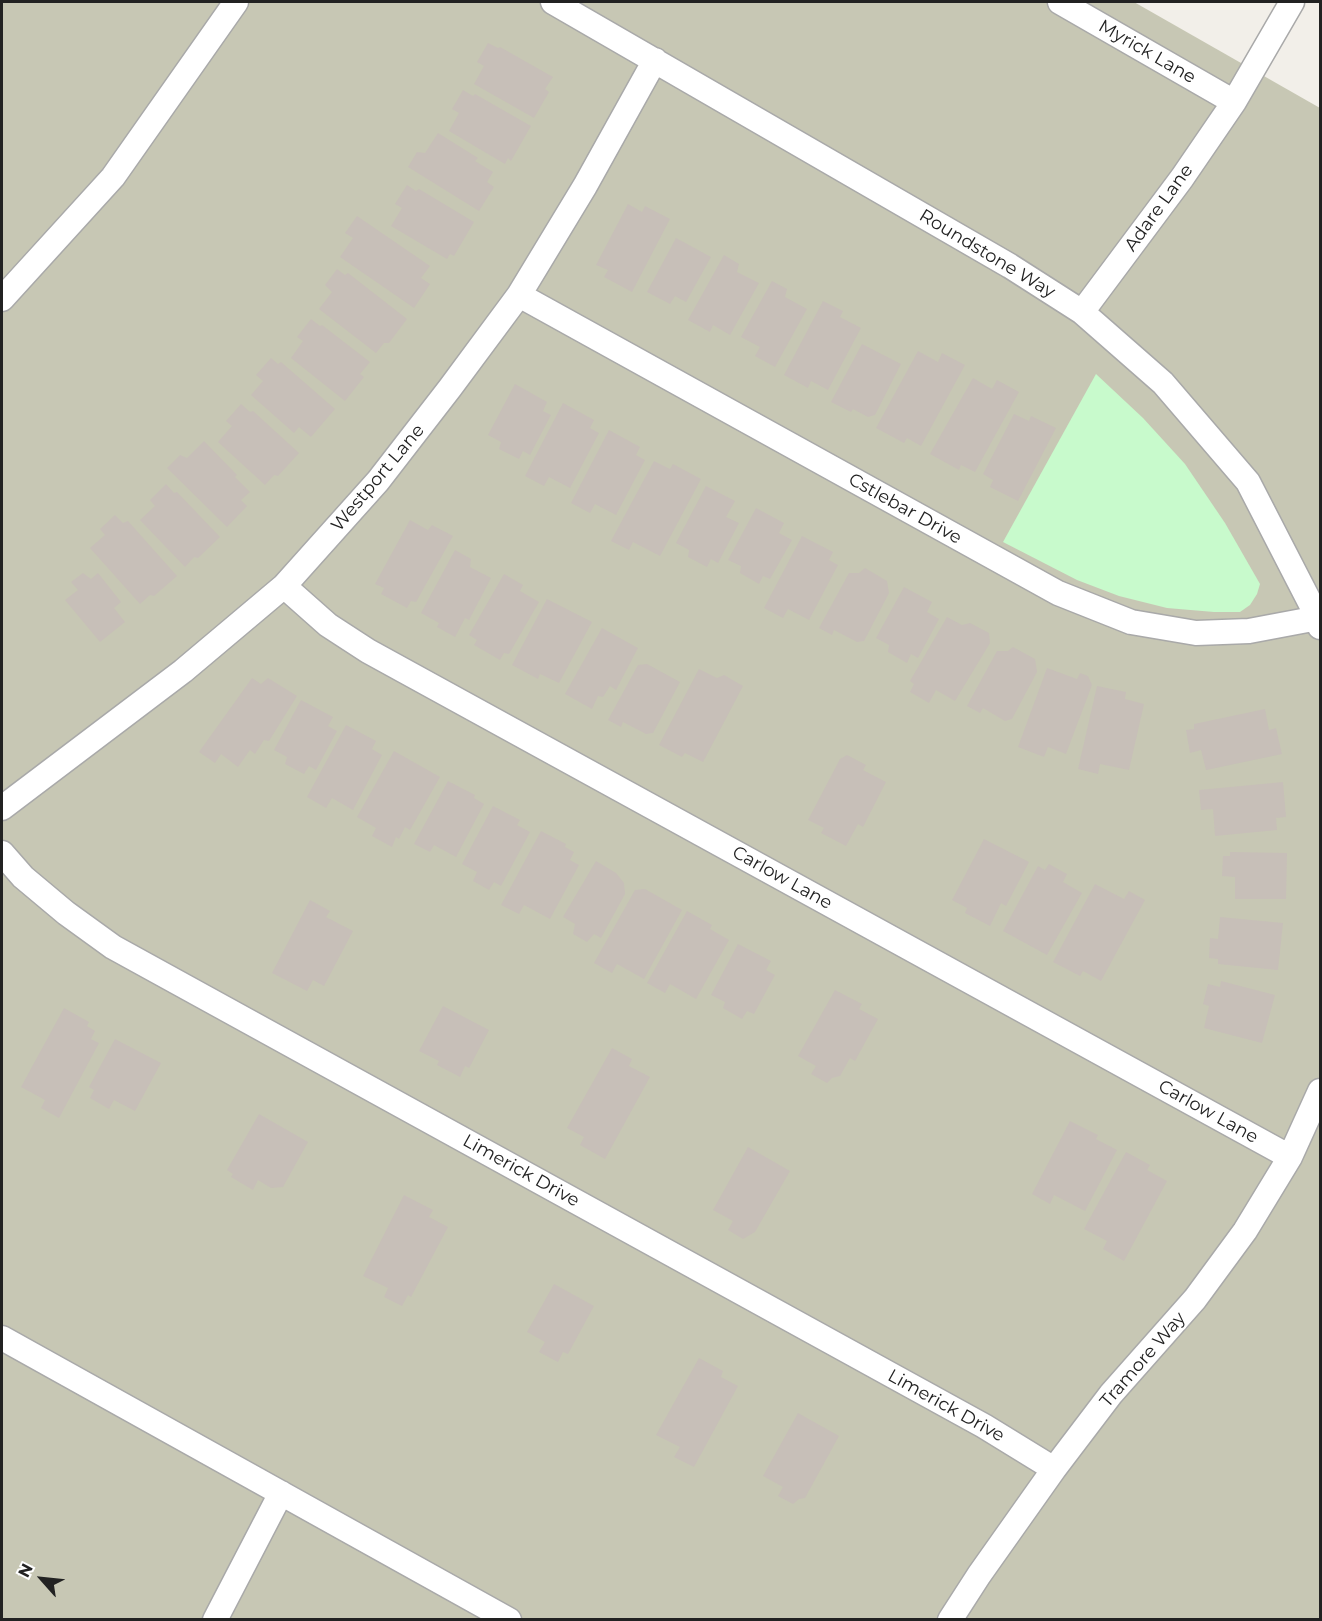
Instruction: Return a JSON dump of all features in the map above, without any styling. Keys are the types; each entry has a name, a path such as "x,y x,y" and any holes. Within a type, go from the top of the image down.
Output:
{"street":[{"path":"2,298 113,177 236,2"},
{"name":"Roundstone Way","path":"553,2 1010,266 1082,312 1163,383 1248,482 1319,623"},
{"name":"Myrick Lane","path":"1060,2 1234,102"},
{"name":"Adare Lane","path":"1082,312 1182,178 1234,102 1292,2"},
{"name":"Westport Lane","path":"2,808 183,671 284,586 378,481 519,295 585,186 655,60"},
{"name":"Cstlebar Drive","path":"519,295 1058,594 1131,622 1196,633 1249,631 1319,623"},
{"name":"Carlow Lane","path":"284,586 328,625 368,651 1290,1157"},
{"name":"Limerick Drive","path":"2,854 24,878 57,906 113,947 973,1420 1054,1469"},
{"name":"Tramore Way","path":"950,1620 1054,1469 1111,1394 1195,1299 1245,1231 1290,1157 1320,1091"},
{"path":"2,1338 509,1620"},
{"path":"215,1620 281,1493"}],"shaded area":[{"path":"2,2 1134,2 1320,108 1320,1619 2,1620"}],"green space":[{"path":"1096,374 1143,418 1185,464 1225,523 1260,584 1250,605 1240,612 1167,608 1119,596 1077,580 1003,542"}],"building":[{"path":"488,43 500,47 553,77 545,89 549,92 534,118 474,84 484,66 477,62"},
{"path":"463,90 473,96 475,94 531,126 511,161 508,158 505,164 449,131 459,113 452,109"},
{"path":"438,133 478,158 475,161 493,172 487,182 494,187 479,211 408,167 417,152 425,153"},
{"path":"407,185 416,191 419,189 474,222 454,256 450,254 447,259 391,226 402,208 395,204"},
{"path":"628,204 642,212 645,206 670,219 632,292 604,277 608,270 596,265"},
{"path":"357,216 430,266 421,278 430,284 414,308 340,257 353,238 345,233"},
{"path":"676,238 711,257 686,302 675,296 670,304 647,292"},
{"path":"724,255 739,264 737,272 759,283 730,335 713,325 710,332 688,320"},
{"path":"337,269 345,275 348,273 407,319 389,343 384,343 376,353 319,309 332,292 325,285"},
{"path":"772,281 787,289 785,297 807,309 775,367 755,356 760,347 741,337"},
{"path":"823,301 843,311 840,317 861,328 828,390 811,381 808,388 784,375"},
{"path":"311,319 370,362 360,374 364,377 345,401 291,358 303,341 297,337"},
{"path":"862,344 901,364 875,415 868,417 831,402"},
{"path":"918,351 938,362 942,353 965,365 921,446 907,438 904,443 876,428"},
{"path":"271,358 278,364 281,362 335,409 311,437 299,427 294,433 251,395 263,381 256,375"},
{"path":"973,378 992,389 997,380 1019,392 975,472 961,465 959,470 930,454"},
{"path":"515,384 547,402 543,411 551,415 530,455 523,451 519,459 499,449 501,442 488,435"},
{"path":"563,403 594,420 590,428 599,433 570,488 549,477 544,486 525,476"},
{"path":"241,404 250,412 253,411 299,453 278,476 274,475 265,485 218,442 232,426 226,421"},
{"path":"1014,414 1029,421 1031,416 1056,428 1018,501 990,487 993,480 983,474"},
{"path":"609,430 640,447 636,455 645,460 616,515 595,504 590,513 571,503"},
{"path":"204,441 250,492 241,500 247,506 227,527 167,468 180,455 187,458"},
{"path":"654,461 670,469 673,464 701,479 660,556 633,542 629,550 611,541"},
{"path":"166,484 174,493 177,492 220,537 185,567 140,520 155,506 150,500"},
{"path":"706,486 735,501 726,517 739,523 718,563 711,559 707,567 688,557 689,550 676,543"},
{"path":"756,508 784,523 779,533 792,540 770,579 763,576 759,584 740,573 741,566 728,560"},
{"path":"115,515 123,523 128,521 177,576 154,596 150,595 140,604 90,548 105,535 100,529"},
{"path":"410,520 428,530 432,525 453,536 416,602 411,601 407,608 381,594 384,588 375,584"},
{"path":"802,536 833,552 829,560 838,565 809,620 788,609 783,618 764,608"},
{"path":"455,550 471,559 470,567 491,578 469,620 465,618 455,637 437,627 439,623 421,613"},
{"path":"865,568 887,581 889,593 864,641 857,642 834,630 832,635 819,628 849,573 859,573"},
{"path":"83,573 91,579 98,573 121,602 114,608 125,622 100,642 65,600 78,590 71,582"},
{"path":"504,574 523,585 520,591 539,602 509,654 504,653 500,660 474,645 477,640 469,635"},
{"path":"904,587 932,602 927,612 939,619 918,658 911,654 907,663 888,652 889,645 876,638"},
{"path":"547,599 592,622 559,683 540,674 538,679 512,665"},
{"path":"947,617 962,625 970,623 989,633 990,643 955,701 936,690 929,703 910,692 914,684 910,681"},
{"path":"602,628 638,648 616,690 610,686 603,697 598,696 592,709 565,694"},
{"path":"1013,647 1035,659 1037,672 1012,719 1005,721 983,708 980,713 967,706 997,651 1008,651"},
{"path":"647,664 680,682 653,733 646,734 623,722 621,727 608,720 638,665"},
{"path":"1047,668 1077,679 1080,673 1088,676 1092,685 1066,754 1048,747 1044,757 1018,747"},
{"path":"699,669 717,678 724,675 743,686 703,762 685,753 682,757 659,745"},
{"path":"252,678 261,684 268,678 297,696 269,741 264,740 255,754 250,750 238,767 221,754 215,763 199,752"},
{"path":"1097,686 1126,692 1125,699 1144,704 1129,770 1100,764 1098,774 1078,769"},
{"path":"301,700 333,717 328,726 337,731 316,770 309,766 304,774 285,764 287,757 274,750"},
{"path":"1265,709 1269,730 1276,728 1282,754 1206,770 1201,750 1190,753 1186,730 1194,729 1194,724"},
{"path":"346,725 376,741 372,749 382,755 353,810 332,798 326,808 307,797"},
{"path":"394,751 440,777 410,830 405,827 399,839 396,837 392,847 372,836 376,828 357,817"},
{"path":"847,755 866,765 863,770 886,782 863,827 858,824 846,846 821,833 824,828 808,820 840,759"},
{"path":"448,781 475,795 474,798 484,804 456,857 434,845 430,852 414,844"},
{"path":"1283,782 1286,817 1276,818 1277,830 1215,836 1213,809 1201,810 1199,790"},
{"path":"493,806 520,820 517,825 530,832 501,886 494,882 489,890 473,881 477,872 462,864"},
{"path":"541,831 566,844 565,847 574,852 570,860 579,865 550,919 524,905 519,914 501,905"},
{"path":"984,839 1029,862 1006,906 1001,903 990,926 965,913 967,908 952,900"},
{"path":"1230,852 1287,853 1286,899 1235,899 1235,877 1222,876 1223,856 1230,856"},
{"path":"596,861 616,873 624,883 625,894 601,938 594,934 587,942 573,934 575,924 563,917"},
{"path":"1049,864 1067,874 1063,882 1082,893 1047,955 1003,931 1038,866 1045,870"},
{"path":"1095,884 1124,899 1129,891 1145,900 1101,981 1083,971 1080,976 1053,962"},
{"path":"645,889 682,910 644,979 617,964 612,973 594,963 635,890"},
{"path":"310,900 330,911 326,917 353,931 324,986 313,980 307,991 272,973"},
{"path":"687,911 712,925 710,929 729,940 696,999 670,984 665,993 647,983"},
{"path":"1220,917 1283,923 1278,970 1218,964 1218,959 1209,958 1210,938 1218,939"},
{"path":"738,944 771,961 766,970 775,975 754,1014 747,1011 742,1019 723,1008 725,1002 711,995"},
{"path":"1221,981 1275,995 1262,1043 1204,1028 1209,1006 1203,1004 1208,984 1220,987"},
{"path":"835,990 862,1004 859,1009 878,1019 855,1061 850,1058 840,1076 832,1078 827,1083 811,1074 816,1066 798,1056"},
{"path":"443,1006 489,1030 469,1068 465,1066 460,1077 437,1065 439,1061 419,1051"},
{"path":"64,1008 89,1022 87,1026 95,1031 91,1039 99,1043 59,1118 41,1108 45,1100 21,1087"},
{"path":"115,1039 161,1063 135,1111 114,1100 109,1109 90,1098 94,1090 89,1087"},
{"path":"612,1048 632,1059 629,1066 650,1077 605,1159 580,1145 584,1137 567,1128"},
{"path":"259,1114 308,1142 283,1187 271,1188 258,1180 253,1190 231,1177 233,1174 227,1170"},
{"path":"1070,1121 1098,1135 1096,1139 1117,1150 1085,1211 1054,1195 1050,1204 1032,1194"},
{"path":"748,1147 790,1171 755,1232 743,1239 728,1230 733,1221 713,1210"},
{"path":"1126,1152 1150,1165 1147,1170 1167,1181 1124,1261 1103,1249 1107,1241 1084,1229"},
{"path":"404,1195 433,1210 429,1217 448,1227 411,1297 408,1295 402,1306 384,1297 388,1288 363,1276"},
{"path":"554,1284 594,1306 568,1354 563,1352 558,1362 539,1352 545,1342 527,1332"},
{"path":"699,1358 723,1371 721,1377 738,1386 694,1467 674,1457 680,1447 656,1435"},
{"path":"798,1413 839,1436 805,1498 793,1504 778,1496 783,1487 763,1476"}]}
